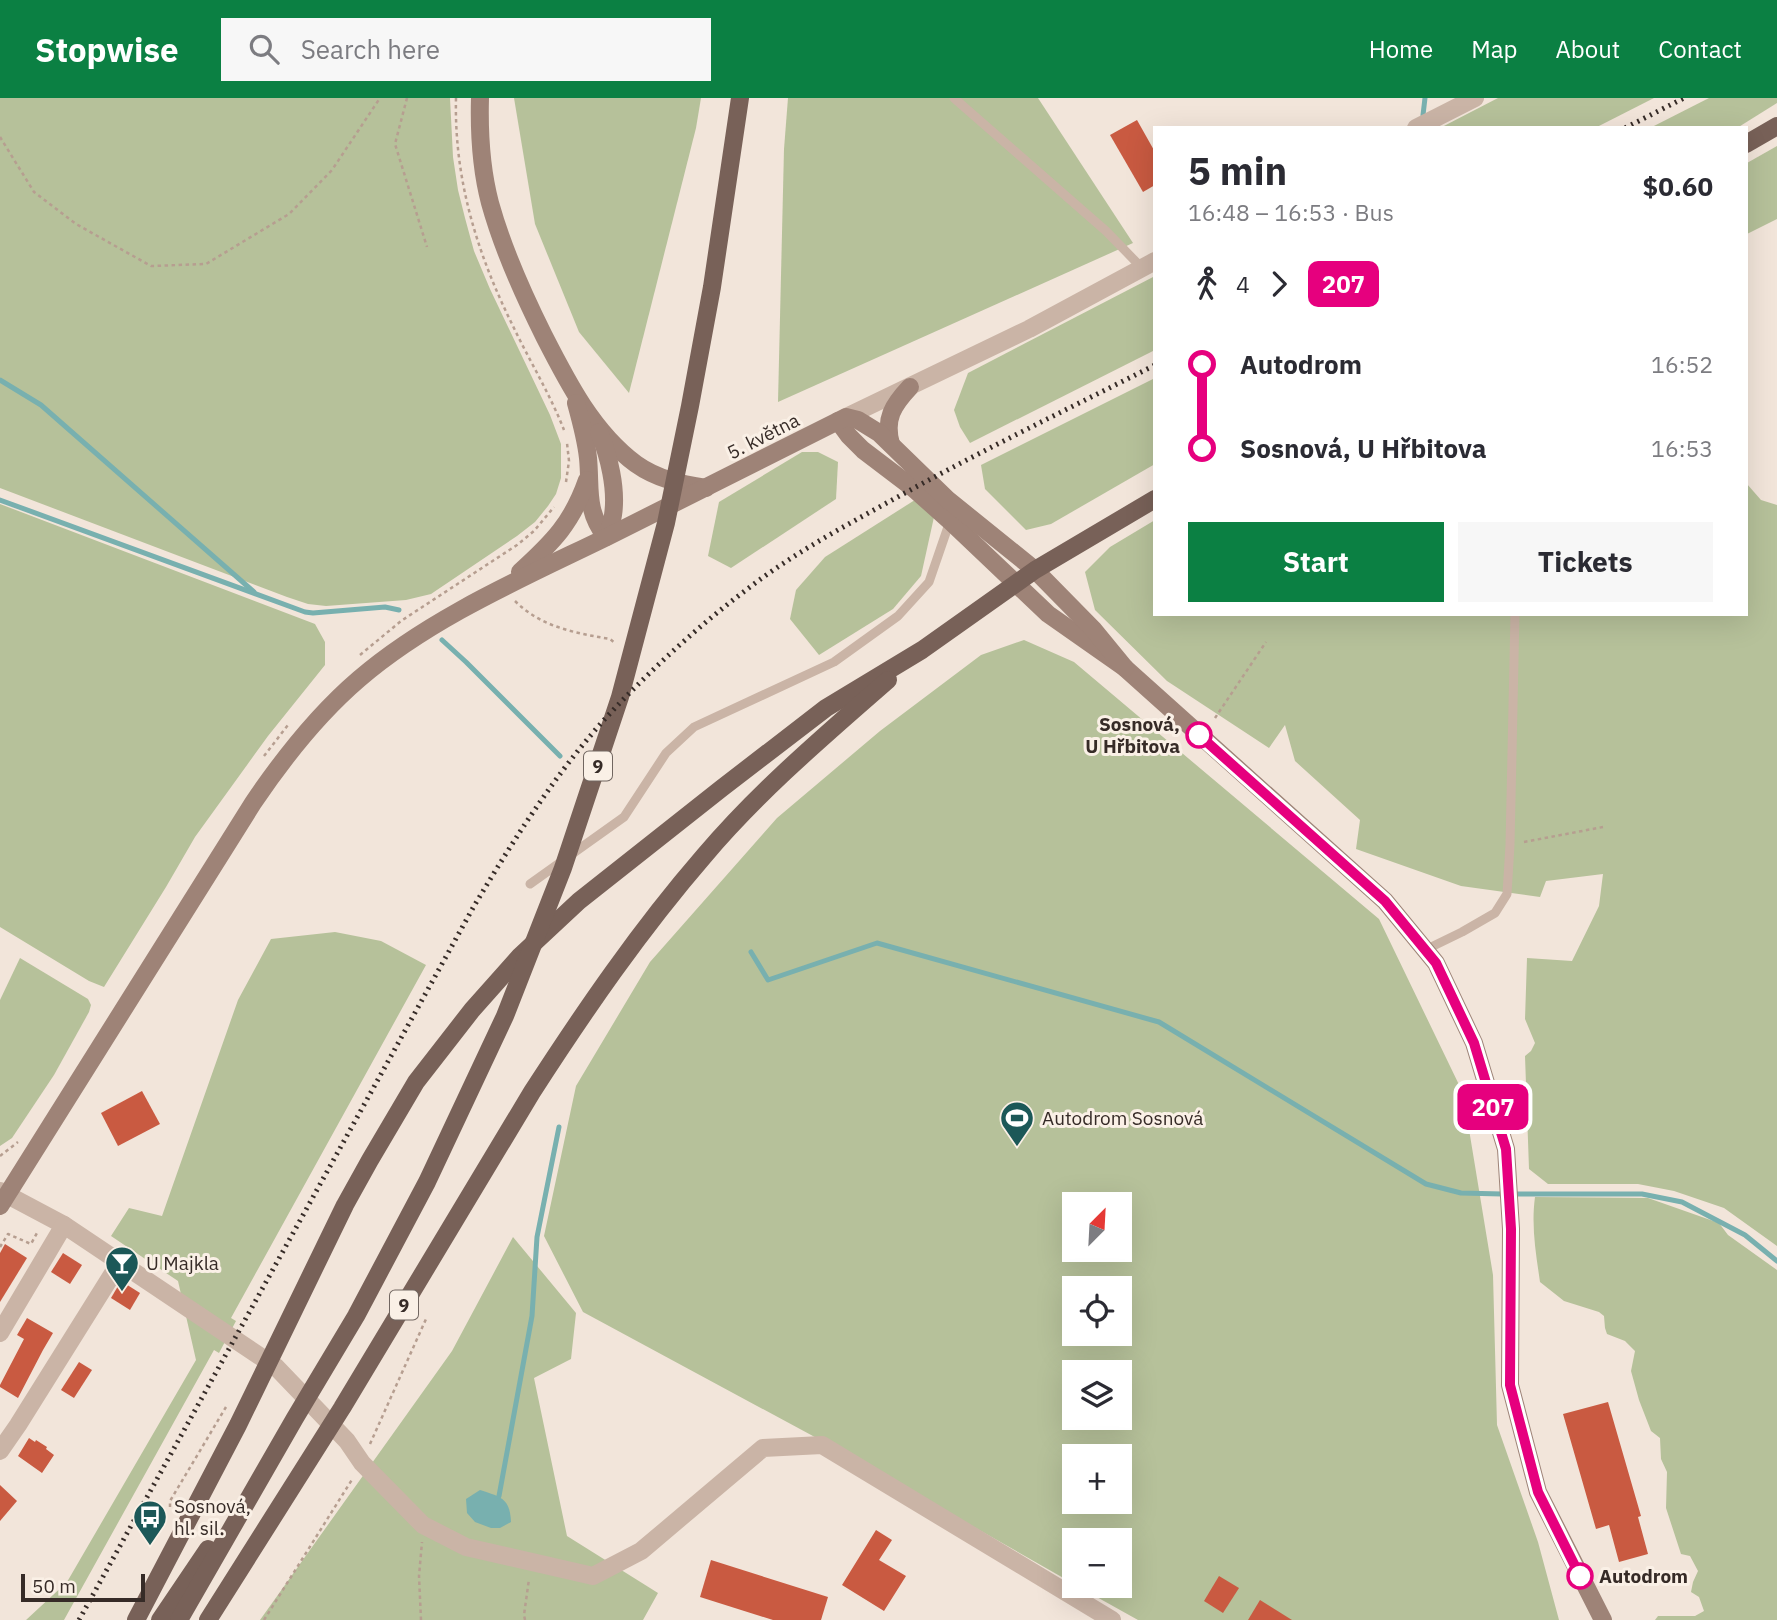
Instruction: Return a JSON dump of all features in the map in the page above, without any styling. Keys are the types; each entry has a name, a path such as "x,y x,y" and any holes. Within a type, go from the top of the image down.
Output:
{"main road":[{"name":"9","path":"179,1620 356,1316 427,1182 505,1016 563,868 620,697 666,523 691,406 712,287 740,98"},
{"path":"1748,143 1777,126"},
{"name":"9","path":"136,1620 259,1381 345,1205 416,1082 472,1010 520,956 579,901 826,708 922,650 1035,570 1153,500"},
{"name":"9","path":"208,1620 320,1444 532,1092 647,925 704,855 791,764 922,650"},
{"name":"9","path":"160,1620 295,1418"}],"street":[{"path":"480,98 481,154 497,225 531,310 572,391 594,422 627,456 653,474 706,488"},
{"path":"1420,126 1475,98"},
{"name":"5. května","path":"3,1197 271,776 299,739 338,698 392,653 423,632 503,588 1029,329 1148,265"},
{"path":"891,444 888,433 890,418 897,401 910,387"},
{"path":"572,391 584,431 591,510 606,537"},
{"path":"842,419 864,422 891,444 947,499 1035,570 1093,629 1125,668"},
{"path":"842,419 849,436 863,450 913,488 1048,614 1125,668 1385,901 1436,963 1474,1043 1506,1149 1511,1229 1510,1385 1538,1492 1602,1619"},
{"path":"594,422 606,452 613,491 613,516 606,537"},
{"path":"503,588 562,532 581,496 589,473"},
{"path":"3,1197 64,1225 276,1367 347,1441 362,1463 423,1525 466,1547 593,1576 641,1551 762,1448 822,1445 1112,1620"},
{"path":"0,1333 64,1225"},
{"path":"0,1451 120,1262"}],"lane":[{"path":"954,98 1106,232 1148,265"},
{"path":"530,884 624,817 666,753 695,727 834,662 898,616 929,582 950,521"},
{"path":"1425,950 1495,913 1507,894 1515,616"}],"path":[{"path":"0,137 34,192 76,224 151,266 206,264 289,214 332,170 380,98"},
{"path":"407,98 395,144 427,247"},
{"path":"456,98 455,124 469,213 495,287 566,435 569,461 566,485"},
{"path":"355,659 401,621 517,545 534,531 554,507"},
{"path":"503,588 526,612 556,628 610,639 617,645"},
{"path":"1215,718 1266,642"},
{"path":"259,762 289,724"},
{"path":"1510,845 1604,827"},
{"path":"0,1156 20,1140"},
{"path":"0,1247 8,1234 32,1244 46,1215"},
{"path":"264,1620 362,1463 426,1319"},
{"path":"170,1507 170,1501 230,1400"},
{"path":"421,1620 419,1576 423,1525"},
{"path":"525,1620 531,1562"}],"green space":[{"path":"0,98 450,98 453,157 458,190 474,251 561,444 561,478 556,494 548,506 535,522 517,536 431,594 406,600 326,606 287,597 0,488"},
{"path":"514,98 701,98 696,128 629,393 579,332 535,224"},
{"path":"788,98 1038,98 1133,243 778,402 784,149"},
{"path":"1498,98 1654,98 1599,126 1444,126"},
{"path":"1709,98 1777,98 1777,103 1740,126 1654,126"},
{"path":"1777,146 1777,219 1748,234 1748,162"},
{"path":"1153,277 1153,351 970,443 954,410 968,373"},
{"path":"1153,379 1153,465 1051,524 1026,530 985,489 981,465"},
{"path":"802,452 818,452 838,462 836,499 731,568 708,556 719,502"},
{"path":"1748,485 1761,500 1777,505 1777,1246 1724,1208 1674,1191 1638,1184 1548,1184 1529,1169 1525,1056 1535,1043 1525,1019 1527,958 1572,961 1599,906 1603,874 1546,881 1540,897 1461,886 1356,849 1360,820 1295,761 1285,725 1269,748 1167,681 1095,610 1085,572 1110,547 1153,521 1153,616 1748,616"},
{"path":"918,498 934,517 921,576 893,609 819,655 790,619 796,590 825,557"},
{"path":"0,504 315,624 325,642 325,665 268,736 195,837 104,987 89,981 0,927"},
{"name":"Autodrom Sosnová","path":"1024,640 1074,662 1379,919 1463,1093 1493,1275 1497,1425 1538,1542 1559,1620 1138,1620 1099,1598 1132,1598 1132,1528 1062,1528 1062,1577 837,1449 583,1312 544,1236 576,1086 650,962 777,818 880,731 981,655"},
{"path":"335,932 381,941 426,965 231,1318 236,1321 219,1353 214,1350 64,1620 26,1620 67,1582 196,1360 178,1281 111,1236 129,1208 162,1216 238,1000 271,939"},
{"path":"20,958 88,999 91,1005 54,1075 12,1138 0,1146 0,1000"},
{"path":"1535,1197 1648,1198 1719,1223 1728,1235 1777,1270 1777,1620 1655,1620 1658,1616 1695,1616 1704,1611 1699,1597 1691,1592 1698,1571 1690,1556 1681,1554 1666,1508 1667,1472 1661,1459 1660,1438 1651,1431 1631,1371 1635,1351 1625,1341 1607,1334 1604,1316 1599,1312 1564,1301 1540,1282 1534,1229"},
{"path":"513,1237 576,1313 571,1359 534,1378 567,1536 658,1593 643,1620 260,1620 452,1351"}],"water":[{"path":"480,1490 506,1503 511,1522 500,1528 491,1528 475,1522 467,1513 466,1499"}],"building":[{"path":"1137,120 1153,148 1153,186 1143,192 1110,135"},
{"path":"142,1091 160,1124 118,1146 101,1113"},
{"path":"5,1244 27,1258 0,1302 0,1253"},
{"path":"63,1253 82,1265 70,1284 51,1272"},
{"name":"U Majkla","path":"121,1281 140,1293 130,1310 111,1298"},
{"path":"27,1318 53,1333 18,1398 0,1385 24,1339 17,1335"},
{"path":"79,1362 92,1370 74,1398 61,1390"},
{"path":"1608,1402 1641,1516 1638,1517 1648,1554 1619,1562 1609,1525 1596,1529 1563,1414"},
{"path":"29,1438 47,1447 54,1455 42,1473 18,1456"},
{"path":"0,1485 17,1501 0,1521"},
{"path":"876,1530 892,1540 879,1560 906,1576 884,1611 842,1585"},
{"path":"711,1560 828,1597 821,1620 773,1620 700,1597"},
{"path":"1219,1576 1239,1588 1223,1613 1204,1601"},
{"path":"1260,1600 1292,1620 1248,1620"}],"waterway":[{"path":"1423,115 1425,98"},
{"path":"0,380 41,405 254,592"},
{"path":"0,500 305,612 385,607 399,610"},
{"path":"442,640 560,756"},
{"path":"751,952 768,980 877,943 1159,1022 1426,1184 1461,1193 1502,1194"},
{"path":"499,1496 532,1316 537,1237 559,1127"},
{"path":"1513,1194 1642,1194 1682,1202 1745,1235 1777,1261"}],"railway":[{"path":"1629,126 1684,98"},
{"path":"79,1620 474,906 540,802 576,753 647,675 697,629 789,559 944,472 1153,366"}],"bus line":[{"name":"207","path":"1199,735 1385,901 1436,963 1474,1043 1506,1149 1511,1229 1510,1385 1538,1492 1580,1576"}],"place":[{"name":"Sosnová, U Hřbitova","path":"1199,735"},
{"name":"Autodrom Sosnová","path":"1017,1148"},
{"name":"U Majkla","path":"122,1293"},
{"name":"Sosnová, hl. sil.","path":"150,1547"},
{"name":"Autodrom","path":"1580,1576"}]}
